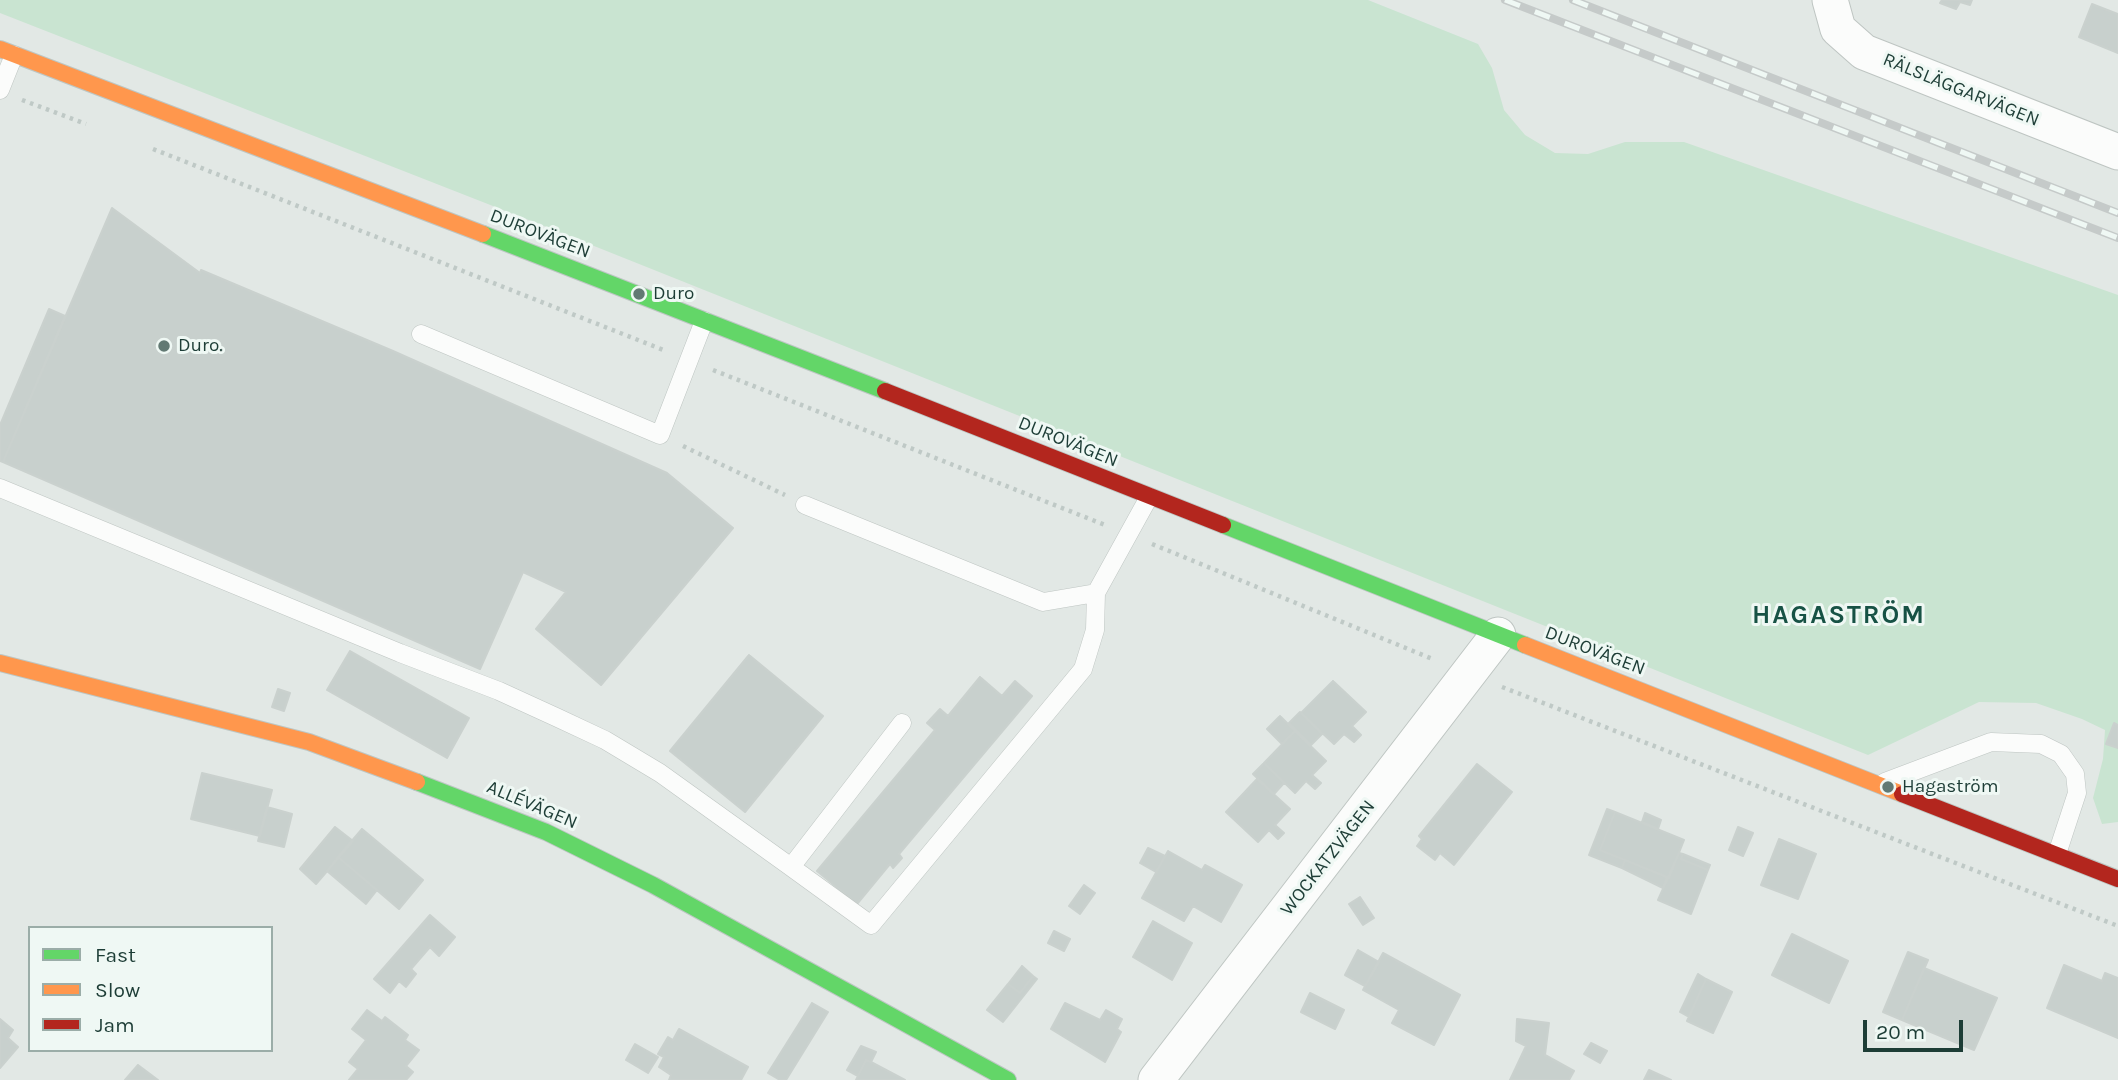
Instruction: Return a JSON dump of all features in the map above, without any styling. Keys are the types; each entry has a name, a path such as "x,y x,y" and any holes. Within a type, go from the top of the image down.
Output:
{"street":[{"name":"RÄLSLÄGGARVÄGEN","path":"1830,0 1838,29 1864,52 2118,152"},
{"name":"DUROVÄGEN","path":"7,52 704,321 2118,879"},
{"name":"WOCKATZVÄGEN","path":"1156,1080 1498,635"},
{"name":"ALLÉVÄGEN","path":"0,663 309,742 512,818 653,885 1008,1080"}],"lane":[{"path":"6,93 7,52"},
{"path":"421,334 660,435 704,321"},
{"path":"0,488 400,653 499,691 570,723 660,773 871,925 1083,669 1095,630 1096,593 1149,497"},
{"path":"805,505 1044,602 1096,593"},
{"path":"791,867 902,723"},
{"path":"1879,784 1991,742 2041,744 2061,754 2075,774 2077,793 2070,822 2057,854"}],"path":[{"path":"6,93 98,128"},
{"path":"148,148 1130,535 1470,674 2118,926"},
{"path":"660,435 805,505"}],"green space":[{"path":"0,0 1368,0 1478,44 1492,68 1504,110 1525,135 1555,153 1588,154 1625,142 1684,142 2118,295 2118,822 2102,824 2093,798 2103,759 2105,730 2082,719 2036,703 1979,702 1868,755 544,226 0,13"}],"building":[{"path":"1942,0 1972,0 1970,5 1960,2 1956,9 1940,3"},
{"path":"2092,4 2118,14 2118,53 2079,37"},
{"path":"112,208 200,273 201,270 393,351 667,473 733,528 601,685 536,629 566,592 523,572 480,669 3,462"},
{"path":"49,309 65,316 3,462 0,461 0,425"},
{"path":"350,651 469,718 447,758 327,690"},
{"path":"749,655 823,716 745,812 670,751"},
{"path":"980,677 1002,696 1015,681 1032,696 899,854 902,858 893,868 890,864 857,904 817,871 935,730 927,723 940,709 948,716"},
{"path":"1333,681 1366,712 1352,726 1361,735 1354,742 1344,734 1334,744 1301,713"},
{"path":"278,689 290,693 284,711 272,707"},
{"path":"1300,712 1322,734 1311,745 1289,723"},
{"path":"1280,716 1295,731 1282,744 1267,729"},
{"path":"2114,723 2118,725 2118,748 2106,744"},
{"path":"1295,731 1326,761 1312,775 1321,783 1315,789 1306,781 1295,793 1264,763"},
{"path":"1264,763 1284,783 1274,794 1253,774"},
{"path":"1477,764 1512,792 1454,865 1440,853 1435,860 1417,846 1422,839 1419,836"},
{"path":"202,773 272,790 260,836 191,819"},
{"path":"1257,779 1290,809 1275,825 1284,833 1278,839 1269,830 1258,842 1226,812"},
{"path":"267,807 292,814 284,847 258,841"},
{"path":"1607,809 1615,812 1600,850 1625,860 1622,868 1589,855"},
{"path":"1615,812 1684,840 1669,878 1600,850"},
{"path":"1645,813 1661,820 1658,829 1642,822"},
{"path":"335,827 353,841 316,884 300,869"},
{"path":"1738,827 1753,833 1743,856 1729,850"},
{"path":"362,829 423,880 399,909 338,857"},
{"path":"1779,839 1816,854 1798,899 1761,885"},
{"path":"1148,848 1165,856 1156,872 1140,863"},
{"path":"1168,851 1202,870 1205,865 1242,885 1221,922 1193,906 1184,921 1142,898"},
{"path":"1679,853 1683,854 1681,859 1708,870 1691,914 1658,900"},
{"path":"1683,854 1710,865 1708,870 1681,859"},
{"path":"338,857 377,890 366,904 327,871"},
{"path":"1625,860 1667,877 1663,888 1622,868"},
{"path":"1084,885 1095,893 1080,914 1069,906"},
{"path":"1360,897 1374,918 1363,925 1349,904"},
{"path":"430,915 455,937 439,956 430,947 411,969 416,974 406,987 399,981 390,993 374,979"},
{"path":"1153,921 1192,943 1172,980 1133,957"},
{"path":"1054,931 1070,939 1064,951 1048,943"},
{"path":"1792,934 1848,961 1829,1003 1772,975"},
{"path":"1358,950 1379,962 1365,986 1345,975"},
{"path":"1908,952 1928,960 1902,1020 1883,1012"},
{"path":"1383,953 1460,995 1434,1045 1392,1023 1399,1010 1363,990"},
{"path":"2064,965 2102,981 2105,973 2118,978 2118,1038 2047,1008"},
{"path":"1022,966 1033,976 1020,993 1008,984"},
{"path":"1924,968 1997,998 1974,1050 1902,1020"},
{"path":"1698,974 1706,979 1689,1017 1680,1012"},
{"path":"1033,976 1037,979 1003,1022 987,1010 1008,984 1020,993"},
{"path":"1706,979 1732,992 1713,1033 1687,1021"},
{"path":"1310,993 1344,1010 1335,1029 1301,1012"},
{"path":"812,1003 828,1012 786,1080 780,1080 768,1073"},
{"path":"1065,1003 1100,1020 1106,1010 1122,1019 1117,1029 1121,1032 1105,1062 1051,1029"},
{"path":"367,1010 382,1021 385,1017 408,1035 405,1040 419,1050 406,1066 413,1072 406,1080 349,1080 358,1069 349,1062 366,1040 352,1029"},
{"path":"0,1019 13,1030 8,1038 18,1047 0,1068"},
{"path":"1517,1019 1549,1023 1545,1055 1574,1071 1569,1080 1510,1080 1526,1046 1516,1041"},
{"path":"679,1029 748,1067 741,1080 669,1080 671,1075 659,1067 664,1057 658,1054 668,1037 673,1040"},
{"path":"1591,1043 1607,1051 1600,1063 1584,1054"},
{"path":"635,1044 658,1057 648,1073 626,1060"},
{"path":"861,1046 876,1052 871,1062 866,1060 858,1076 847,1070"},
{"path":"866,1060 871,1062 905,1080 856,1080"},
{"path":"138,1065 158,1080 125,1080"},
{"path":"1649,1070 1671,1080 1644,1080"}],"railway":[{"path":"1505,0 2118,238"},
{"path":"1573,0 2118,213"}],"traffic: fast":[{"path":"483,234 885,391"},
{"path":"1223,525 1525,645"},
{"path":"417,782 546,832 653,885 1008,1080"}],"traffic: slow":[{"path":"0,49 483,234"},
{"path":"1525,645 1902,794"},
{"path":"0,663 309,742 417,782"}],"traffic: jam":[{"path":"885,391 1223,525"},
{"path":"1902,794 2118,879"}],"place":[{"name":"Duro","path":"639,294"},
{"name":"Duro.","path":"164,346"},
{"name":"Hagaström","path":"1888,787"}],"district":[{"name":"HAGASTRÖM","path":"1839,616"}]}
